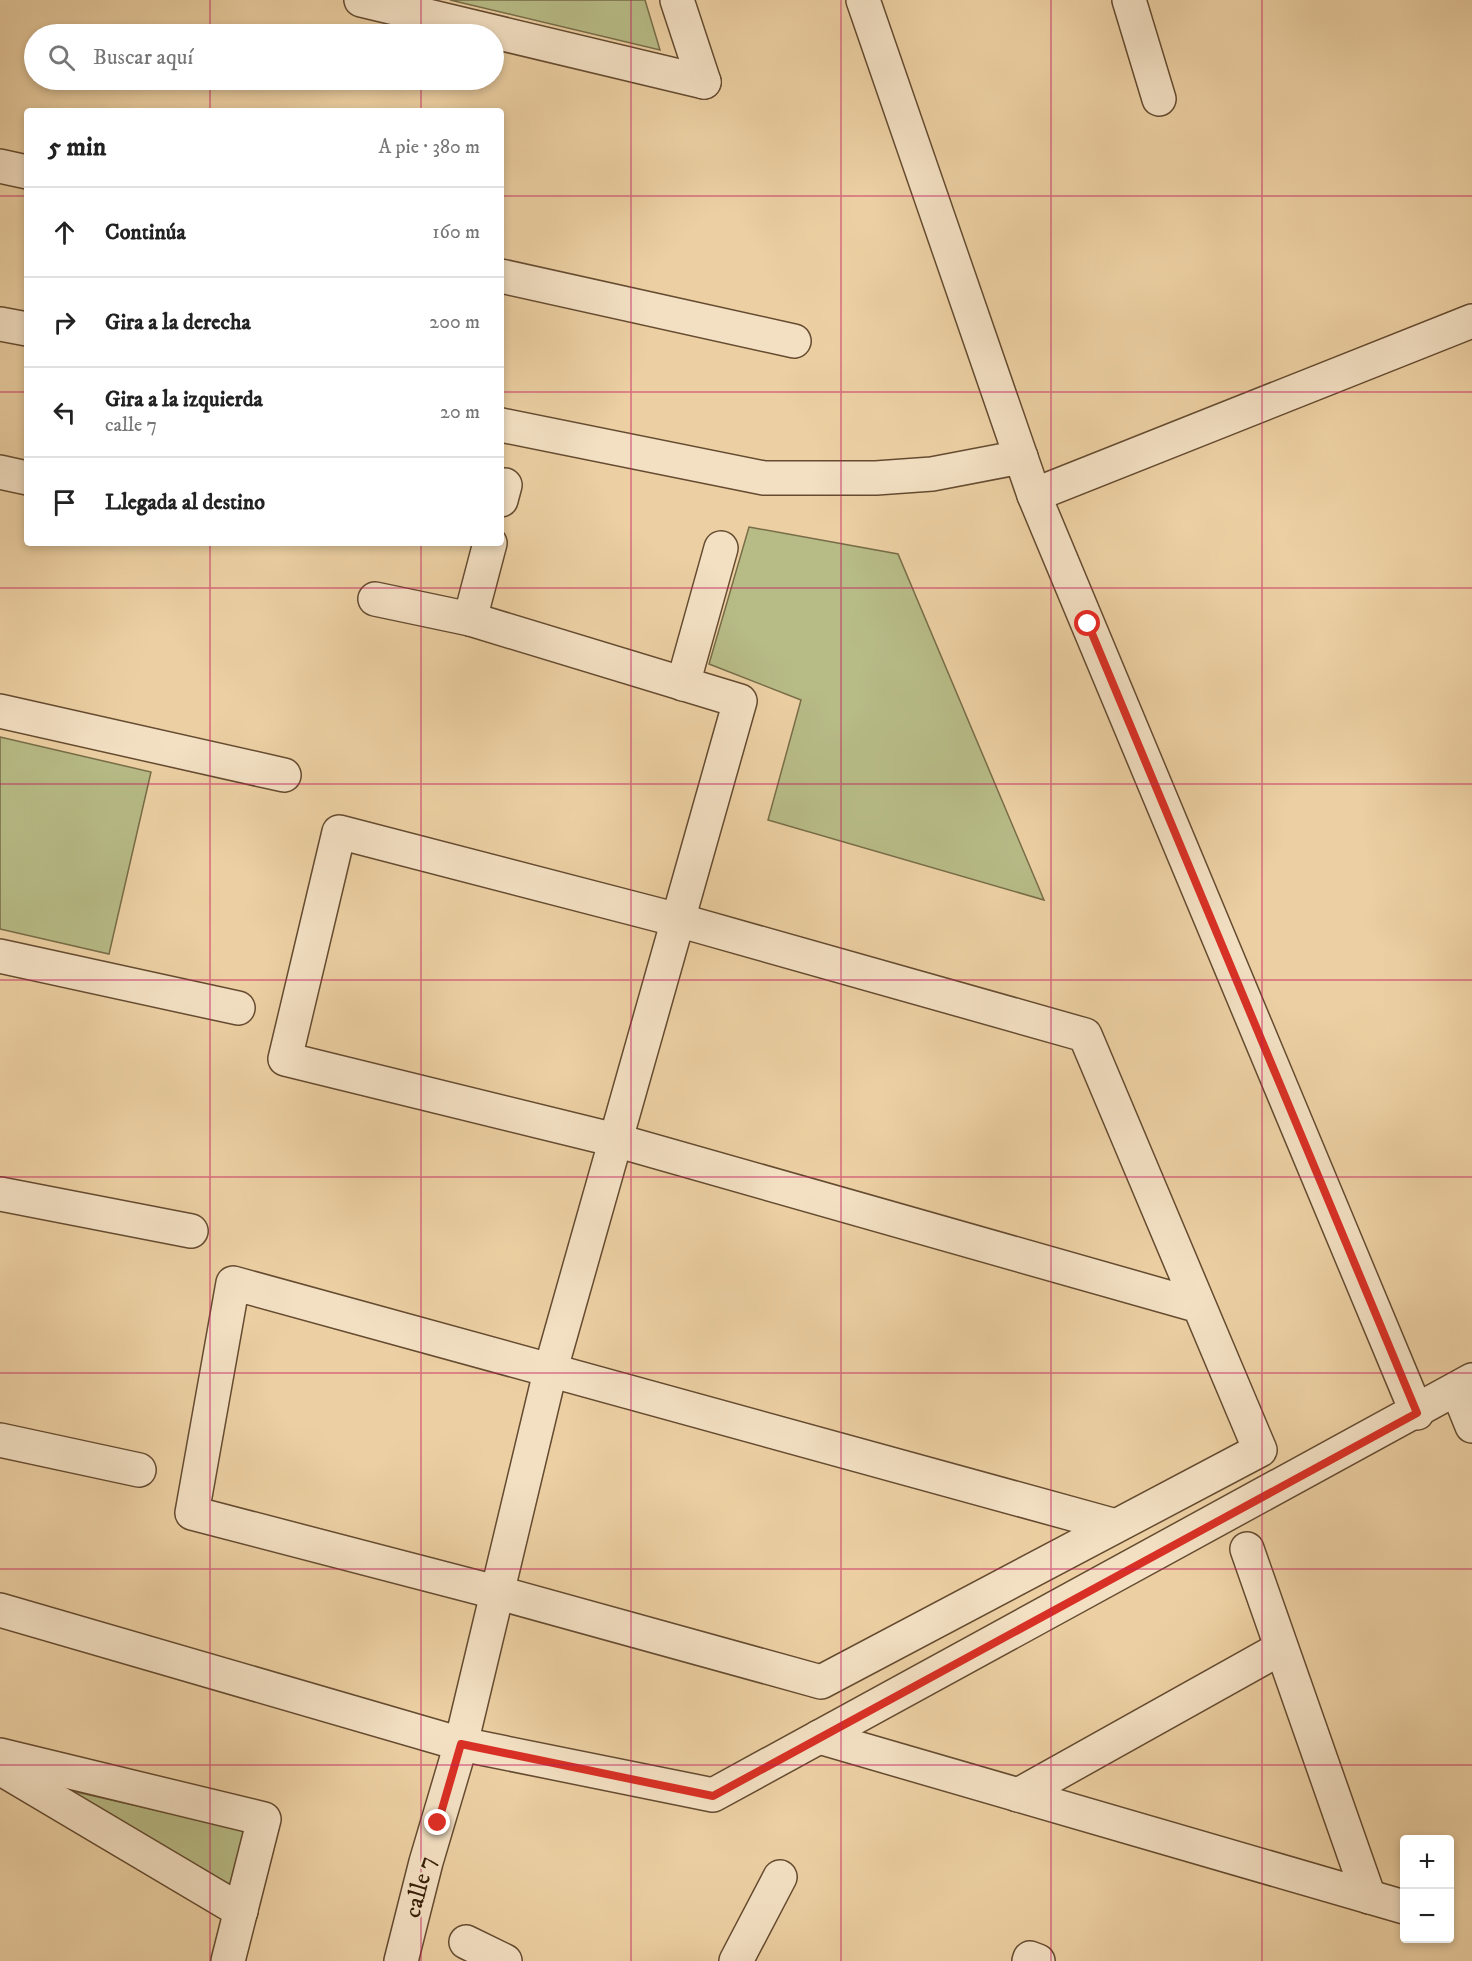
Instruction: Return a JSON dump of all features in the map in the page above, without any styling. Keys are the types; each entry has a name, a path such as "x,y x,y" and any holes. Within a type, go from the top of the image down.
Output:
{"street":[{"path":"360,0 461,24"},
{"path":"504,34 704,82 677,0"},
{"path":"863,0 1034,495 1417,1413"},
{"path":"1129,0 1159,99"},
{"path":"0,166 24,171"},
{"path":"504,277 794,341"},
{"path":"1034,495 1472,321"},
{"path":"0,324 24,328"},
{"path":"504,426 764,478 876,478 932,474 1021,457"},
{"path":"0,472 24,477"},
{"path":"470,619 489,546"},
{"path":"375,599 470,619 683,684 721,548"},
{"name":"calle 7","path":"401,1961 426,1862 461,1744 499,1593 550,1372 740,701 683,684"},
{"path":"0,711 284,775"},
{"path":"1116,1526 233,1283 192,1513 499,1593 821,1682 1260,1450 1085,1035 678,920 339,832 285,1059 615,1140 1199,1306"},
{"path":"0,956 238,1008"},
{"path":"0,1194 191,1231"},
{"path":"0,1610 461,1744 713,1796 1417,1413 1464,1385 1472,1426"},
{"path":"0,1440 139,1470"},
{"path":"1247,1549 1369,1897"},
{"path":"1018,1795 1281,1648"},
{"path":"819,1737 1400,1907"},
{"path":"0,1755 264,1819 228,1961"},
{"path":"0,1768 241,1911"},
{"path":"736,1961 780,1877"},
{"path":"466,1942 505,1961"},
{"path":"1029,1961 1030,1958 1038,1961"}],"green space":[{"path":"450,0 645,0 660,50"},
{"path":"749,527 898,554 1044,900 768,820 801,700 709,664"},
{"path":"0,737 151,772 109,954 0,929"},
{"path":"63,1789 247,1831 230,1888"}],"route":[{"path":"438,1823 461,1744 713,1796 1295,1477 1417,1413 1088,624"}]}
